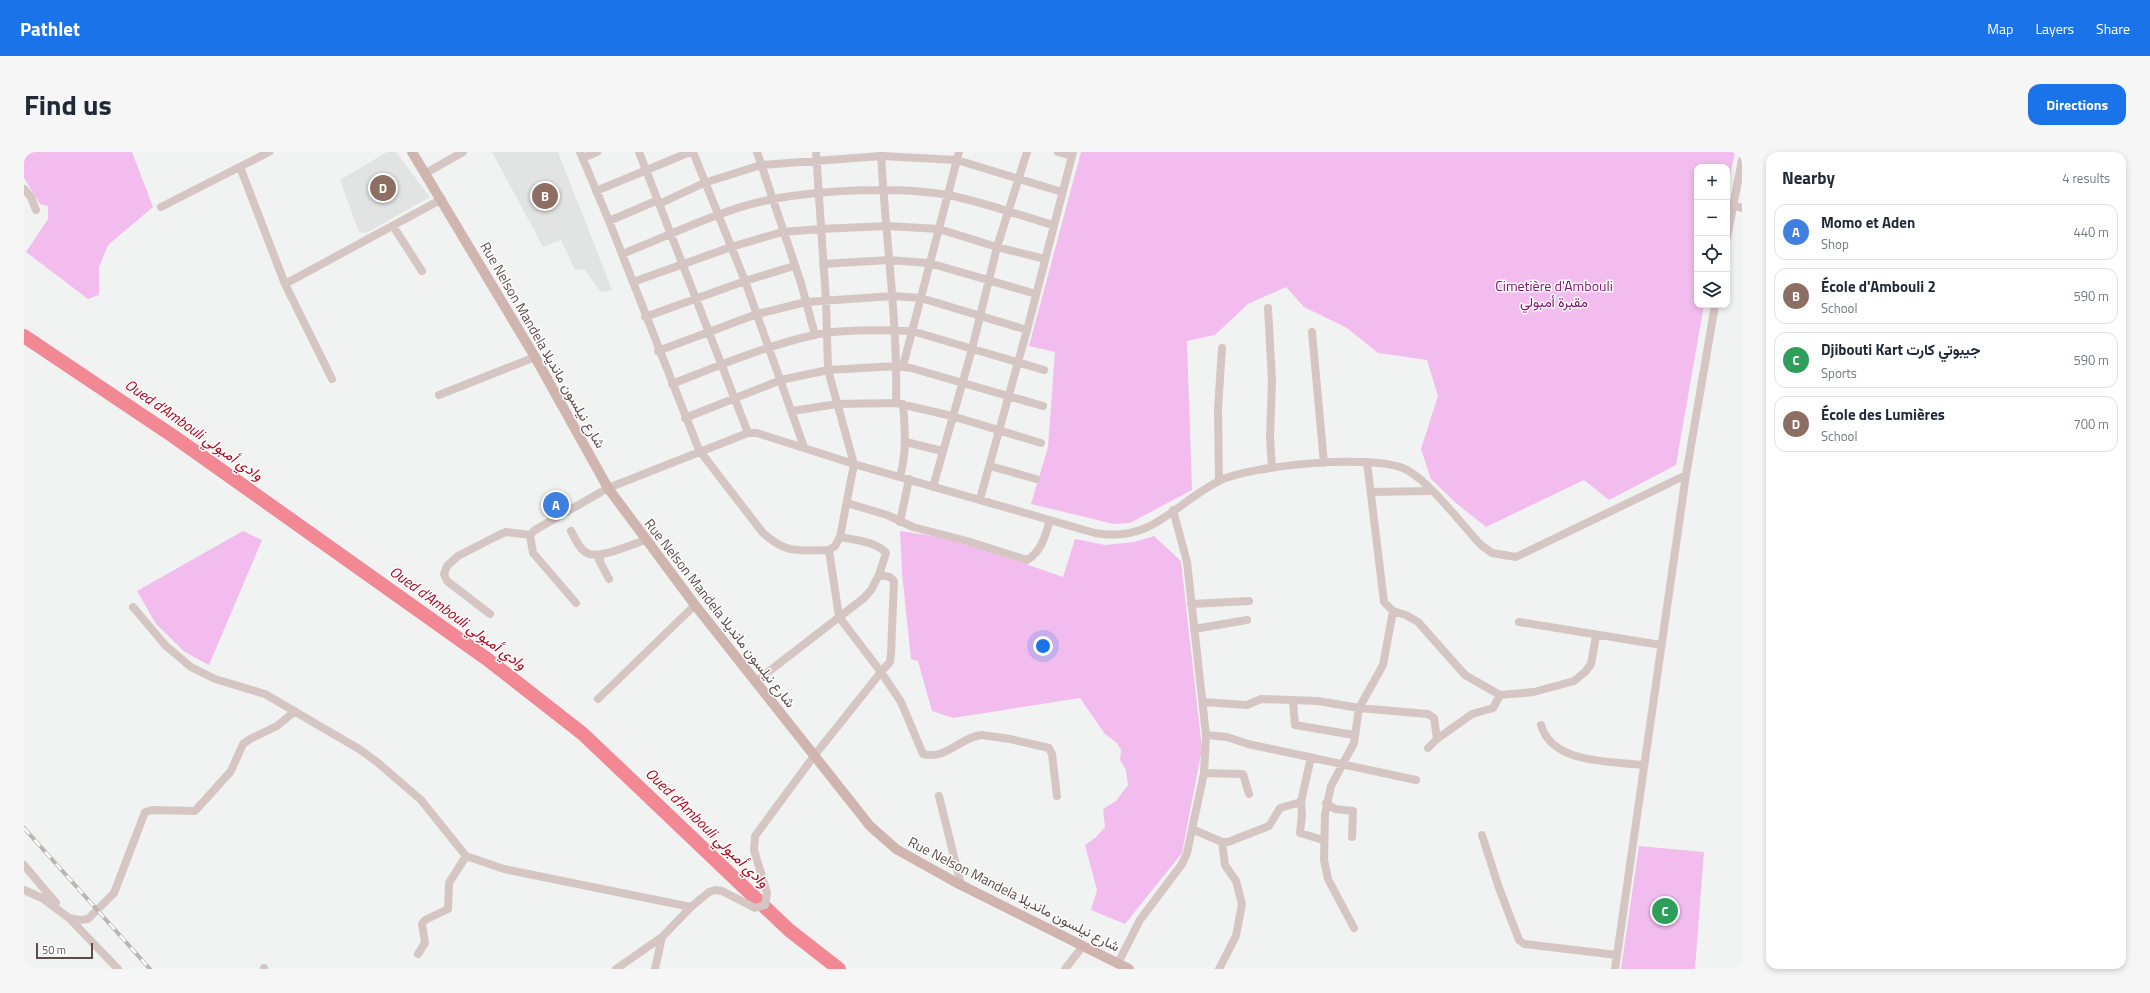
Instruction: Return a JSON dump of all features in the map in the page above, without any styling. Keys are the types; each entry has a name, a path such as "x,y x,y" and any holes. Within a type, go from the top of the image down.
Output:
{"main road":[{"name":"Rue Nelson Mandela شارع نيلسون مانديلا","path":"412,152 442,199 535,357 608,488 695,605 755,682 875,830 896,849 961,885 1129,969"}],"street":[{"path":"161,207 269,152"},
{"path":"597,152 581,155 609,221 645,317 699,450 763,533 776,544 791,550 829,550 835,546 840,537 854,464 828,370 826,300 817,156"},
{"path":"639,152 697,298 748,433"},
{"path":"596,191 692,152 745,281 804,447"},
{"path":"757,152 806,302 815,335"},
{"path":"900,366 912,332 929,262 959,152"},
{"path":"933,487 972,349 998,247 1027,152"},
{"path":"980,500 1010,396 1053,225 1073,154 1058,152"},
{"path":"426,173 457,153"},
{"path":"881,154 893,296 894,331 900,366 900,403 906,442 905,460 900,477"},
{"path":"609,221 704,183 761,165 817,156 881,154 957,160 1062,192"},
{"path":"1727,236 1742,160"},
{"path":"240,166 285,284 332,379"},
{"path":"24,189 31,198 36,210"},
{"path":"622,254 718,216 772,199 819,193 884,190 948,195 1053,225"},
{"path":"285,284 442,199"},
{"path":"1733,205 1742,208"},
{"path":"393,226 422,271"},
{"path":"633,282 731,247 782,232 821,229 887,226 939,229 998,247 1045,259"},
{"path":"823,264 889,260 929,262 1036,294"},
{"path":"645,317 745,281 794,266"},
{"path":"658,350 757,314 806,302 893,296 921,298 1027,330"},
{"path":"1268,308 1272,380 1270,437 1272,468"},
{"path":"1615,969 1686,475 1714,308"},
{"path":"672,384 769,347 815,335 894,331 912,332 1044,370"},
{"path":"1312,332 1324,463"},
{"path":"1219,481 1218,409 1222,348"},
{"path":"439,395 535,357"},
{"path":"685,418 781,380 828,370 900,366 1043,406"},
{"path":"792,411 837,404 900,403 952,416 1041,443"},
{"path":"530,535 535,530 608,488 699,450 748,433 757,433 933,487 1050,520 1114,536 1143,530 1219,481 1232,476 1272,468 1324,463 1367,462 1397,465 1416,477 1481,545 1492,553 1516,557 1686,475"},
{"path":"906,442 942,451"},
{"path":"1367,462 1382,598 1393,611 1406,615 1418,622 1465,675 1500,695 1534,692 1574,681 1591,664 1596,636"},
{"path":"990,466 1036,479"},
{"path":"900,522 909,479"},
{"path":"1371,492 1430,491"},
{"path":"847,503 887,515 900,522 929,532 968,541 1027,560 1034,556 1044,542 1050,520"},
{"path":"1118,963 1140,920 1182,864 1187,853 1204,773 1206,735 1187,562 1173,510"},
{"path":"571,530 576,542 586,553 601,556 646,540"},
{"path":"490,614 447,581 444,574 447,566 458,556 506,532 530,535"},
{"path":"530,535 533,552 576,603"},
{"path":"755,682 864,598 871,590 886,553 882,548 840,537"},
{"path":"829,550 839,617 881,672 904,706 923,754 930,756 941,754 974,735 982,735 1049,748 1052,754 1058,796"},
{"path":"601,556 599,560 609,579"},
{"path":"616,969 662,937 691,907 709,892 715,890 722,892 755,908 765,905 767,892 754,850 755,836 814,756 881,672 887,667 891,654 894,581 890,577 878,575"},
{"path":"1191,604 1248,601"},
{"path":"598,699 695,605"},
{"path":"133,607 166,646 191,667 215,679 265,694 359,748 421,800 466,856 504,868 691,907"},
{"path":"1354,928 1328,879 1323,840 1326,803 1331,786 1354,743 1354,734 1359,708 1383,665 1393,611"},
{"path":"1194,629 1247,620"},
{"path":"1519,622 1661,646"},
{"path":"1428,748 1437,739 1472,714 1492,708 1500,695"},
{"path":"1203,702 1247,705 1255,703 1261,699 1318,701 1359,708 1428,714 1434,718 1437,739"},
{"path":"1293,701 1296,725 1354,734"},
{"path":"24,890 42,898 69,918 80,920 88,919 114,893 146,812 152,810 195,811 231,771 243,744 277,726 295,711"},
{"path":"1541,725 1544,736 1552,745 1563,752 1574,756 1644,765"},
{"path":"1206,735 1227,737 1248,744 1416,780"},
{"path":"1311,757 1301,802 1302,814 1300,833 1323,840"},
{"path":"1204,773 1243,774 1249,794"},
{"path":"939,796 961,885"},
{"path":"1192,829 1222,842 1252,834 1269,826 1280,808 1301,802"},
{"path":"1326,803 1336,808 1353,811 1352,837"},
{"path":"1482,835 1499,888 1519,940 1524,944 1617,955"},
{"path":"1219,969 1236,936 1242,904 1236,881 1225,866 1222,842"},
{"path":"418,954 425,942 422,924 425,920 448,909 449,883 466,856"},
{"path":"24,865 69,918 118,969"},
{"path":"656,969 662,937"},
{"path":"1065,969 1083,946"}],"shaded area":[{"path":"387,152 396,152 430,197 366,233 359,232 340,180"},
{"path":"492,152 558,152 612,290 601,292 584,269 575,270 561,240 543,247"}],"green space":[{"path":"24,152 132,152 153,207 108,245 99,267 99,295 88,299 26,252 48,219 48,206 40,204 24,178"},
{"name":"Cimetière d'Ambouli مقبرة أمبولي","path":"1081,152 1735,152 1730,176 1730,164 1694,164 1694,308 1703,308 1676,465 1609,500 1584,480 1486,527 1456,503 1431,479 1421,449 1438,396 1427,360 1378,353 1347,328 1304,307 1286,287 1248,304 1215,335 1187,341 1192,490 1130,523 1114,524 1031,504 1048,447 1055,352 1029,346"},
{"path":"243,531 262,540 209,665 185,652 156,624 137,591"},
{"path":"900,531 954,539 1063,577 1075,539 1105,545 1134,542 1154,536 1181,561 1202,749 1182,853 1125,924 1091,910 1097,890 1085,845 1095,838 1105,827 1103,809 1116,801 1128,785 1126,770 1120,760 1121,750 1117,743 1105,734 1080,698 953,718 932,711 918,661 911,659 902,573"},
{"path":"1639,846 1704,852 1695,969 1621,969"}],"waterway":[{"name":"Oued d'Ambouli وادي أمبولي","path":"24,336 173,436 487,659 583,734 789,930 839,969"}],"railway":[{"path":"24,828 150,969"}],"place":[{"name":"École des Lumières","path":"383,188"},
{"name":"École d'Ambouli 2","path":"545,196"},
{"name":"Momo et Aden","path":"556,505"},
{"name":"Djibouti Kart جيبوتي كارت","path":"1665,911"}]}
